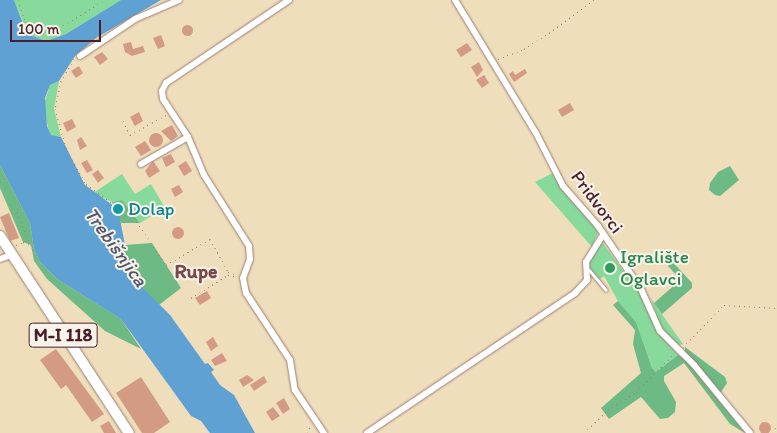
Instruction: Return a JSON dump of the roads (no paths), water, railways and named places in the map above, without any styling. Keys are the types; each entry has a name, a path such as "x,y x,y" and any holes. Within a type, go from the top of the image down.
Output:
{"main road":[{"name":"M-I 118","path":"0,236 129,433"}],"street":[{"path":"80,56 142,16 179,0"},
{"path":"288,0 166,83 162,91 163,99 188,137 204,175 249,246 250,259 243,278 246,293 290,360 295,390 324,433"},
{"name":"Pridvorci","path":"455,0 536,133 563,186 603,235 641,289 660,331 750,433"},
{"path":"141,164 188,137"},
{"path":"367,433 575,293 587,280 586,262 603,235"},
{"path":"0,259 11,255"}],"lane":[{"path":"586,262 589,271 606,290"}],"water":[{"name":"Trebišnjica","path":"0,0 14,0 27,34 46,41 66,34 121,0 161,0 96,38 75,56 59,81 50,85 45,98 47,126 51,135 61,137 85,185 118,209 125,245 123,255 138,283 170,315 205,364 208,363 214,370 211,372 220,385 234,395 255,433 210,433 201,421 191,416 121,319 57,279 40,262 34,249 30,223 0,165"}],"place":[{"name":"Dolap","path":"118,209"},
{"name":"Igralište Oglavci","path":"610,268"}],"district":[{"name":"Rupe","path":"196,271"}]}
